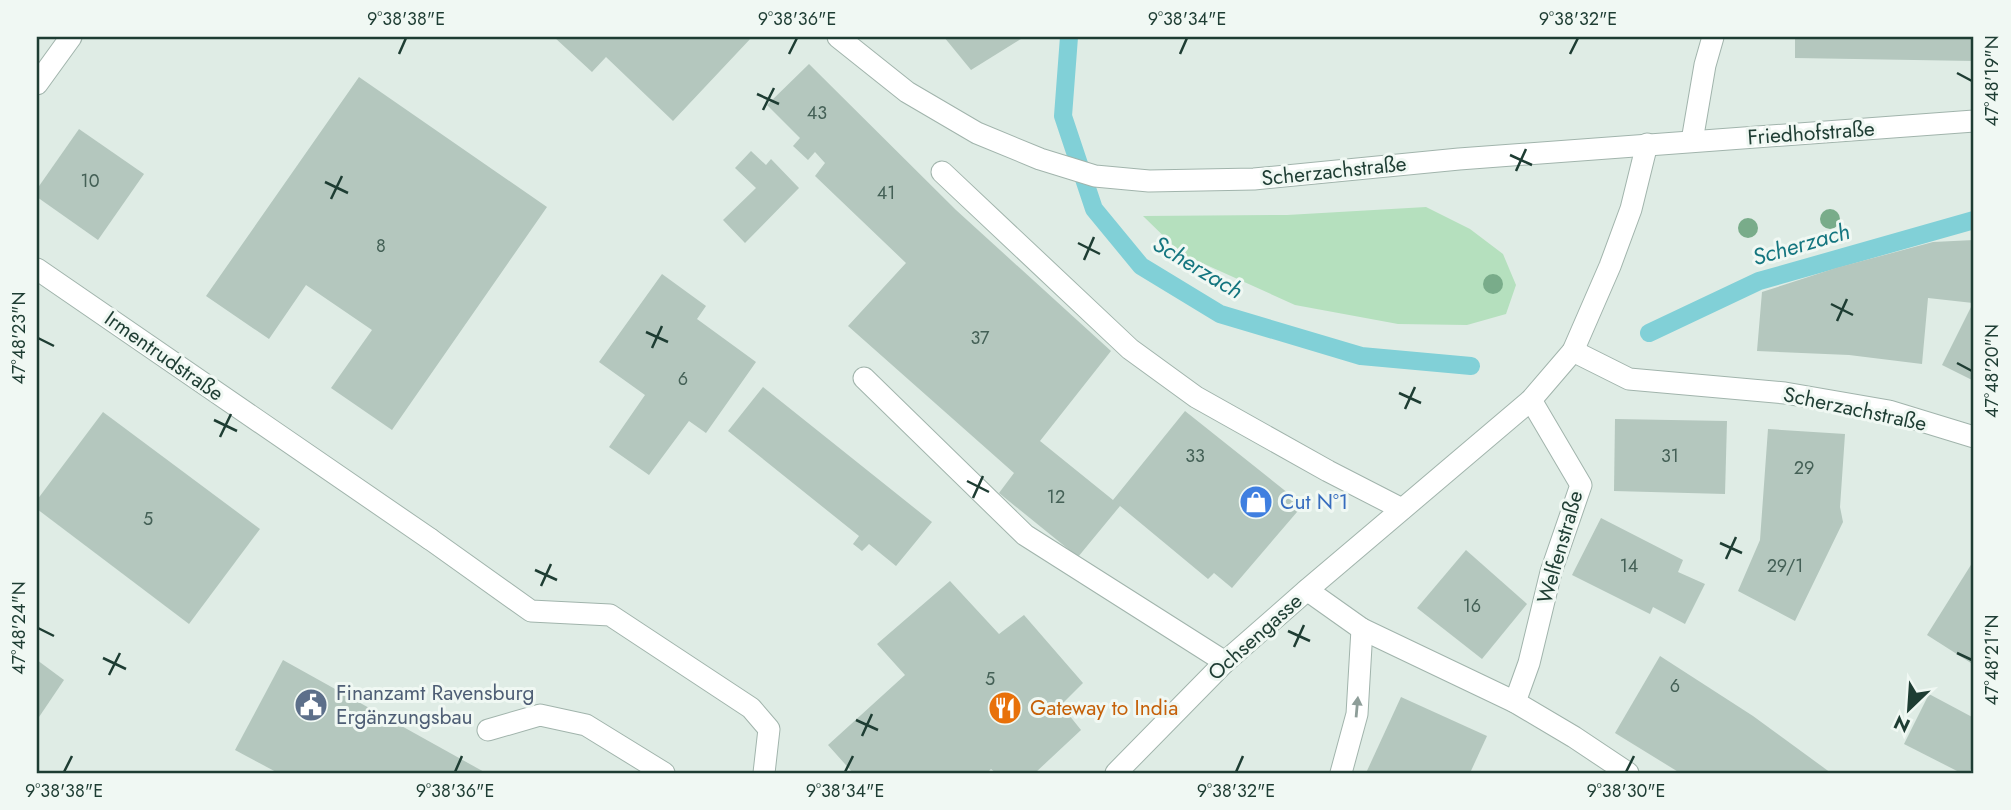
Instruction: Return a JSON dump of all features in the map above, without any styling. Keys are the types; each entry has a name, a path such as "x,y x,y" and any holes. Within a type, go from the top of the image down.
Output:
{"street":[{"path":"37,85 71,37"},
{"name":"Scherzachstraße","path":"838,37 907,92 977,133 1040,159 1095,176 1149,181 1254,179 1647,144"},
{"path":"1692,141 1705,65 1713,37"},
{"name":"Friedhofstraße","path":"1647,144 1974,121"},
{"path":"942,172 1130,349 1196,397 1402,509 1531,400 1573,351 1610,266 1631,209 1647,144"},
{"name":"Irmentrudstraße","path":"37,269 531,611 610,615 751,708 769,729 764,773"},
{"name":"Scherzachstraße","path":"1573,351 1629,379 1785,393 1889,411 1974,437"},
{"path":"864,378 1025,535 1225,662"},
{"name":"Welfenstraße","path":"1515,702 1528,663 1551,572 1581,485 1531,400"},
{"name":"Ochsengasse","path":"1116,773 1225,662 1402,509"},
{"path":"1307,590 1362,629 1515,702 1628,773"},
{"path":"1341,773 1357,714 1362,629"},
{"path":"488,730 540,715 586,725 664,773"}],"green space":[{"path":"1426,207 1470,229 1503,254 1516,285 1506,314 1467,325 1398,324 1295,305 1182,254 1143,216 1287,215"}],"building":[{"path":"554,37 752,37 673,121 606,57 592,72"},
{"path":"944,37 1024,37 971,70"},
{"path":"1795,37 1974,37 1974,61 1795,58"},
{"path":"809,64 956,210 1111,351 1040,441 1113,500 1185,411 1303,505 1232,588 1214,573 1208,579 1120,506 1078,557 999,493 1014,473 848,326 906,263 815,176 825,163 815,152 808,160 793,146 800,138 767,105"},
{"path":"359,77 547,207 392,430 331,388 372,330 306,285 269,339 206,296"},
{"path":"79,129 144,174 98,240 37,197 37,189"},
{"path":"751,151 766,165 771,159 799,188 745,243 723,220 756,188 735,168"},
{"path":"1974,240 1974,381 1942,365 1973,303 1928,298 1922,364 1849,355 1757,351 1762,292 1836,268 1933,242"},
{"path":"662,274 706,306 697,319 756,362 706,433 689,421 649,475 609,447 645,395 599,362"},
{"path":"763,387 932,522 896,566 869,544 862,551 853,544 859,536 728,431"},
{"path":"103,412 260,529 189,624 37,509 37,500"},
{"path":"1615,419 1727,421 1725,494 1614,491"},
{"path":"1768,429 1845,434 1840,507 1843,522 1795,621 1738,591 1760,540"},
{"path":"1601,518 1683,560 1678,572 1705,584 1685,624 1653,607 1650,614 1572,575"},
{"path":"1466,550 1527,604 1482,659 1417,608"},
{"path":"1974,560 1974,665 1927,635"},
{"path":"950,581 999,634 1024,615 1083,683 1061,705 1081,730 1035,773 996,773 991,769 987,773 853,773 828,745 905,675 877,644"},
{"path":"1660,656 1753,716 1831,773 1680,773 1615,733"},
{"path":"37,660 64,680 37,720"},
{"name":"Finanzamt Ravensburg Ergänzungsbau","path":"283,660 486,773 278,773 235,750"},
{"path":"1929,694 1974,718 1974,762 1969,773 1961,773 1904,744"},
{"path":"1401,697 1487,736 1470,773 1366,773"}],"waterway":[{"name":"Scherzach","path":"1069,37 1063,116 1094,209 1141,266 1220,314 1361,356 1471,366"},
{"name":"Scherzach","path":"1649,333 1759,281 1974,220"}],"place":[{"name":"Cut N°1","path":"1256,502"},
{"name":"Finanzamt Ravensburg Ergänzungsbau","path":"311,705"},
{"name":"Gateway to India","path":"1005,708"}]}
